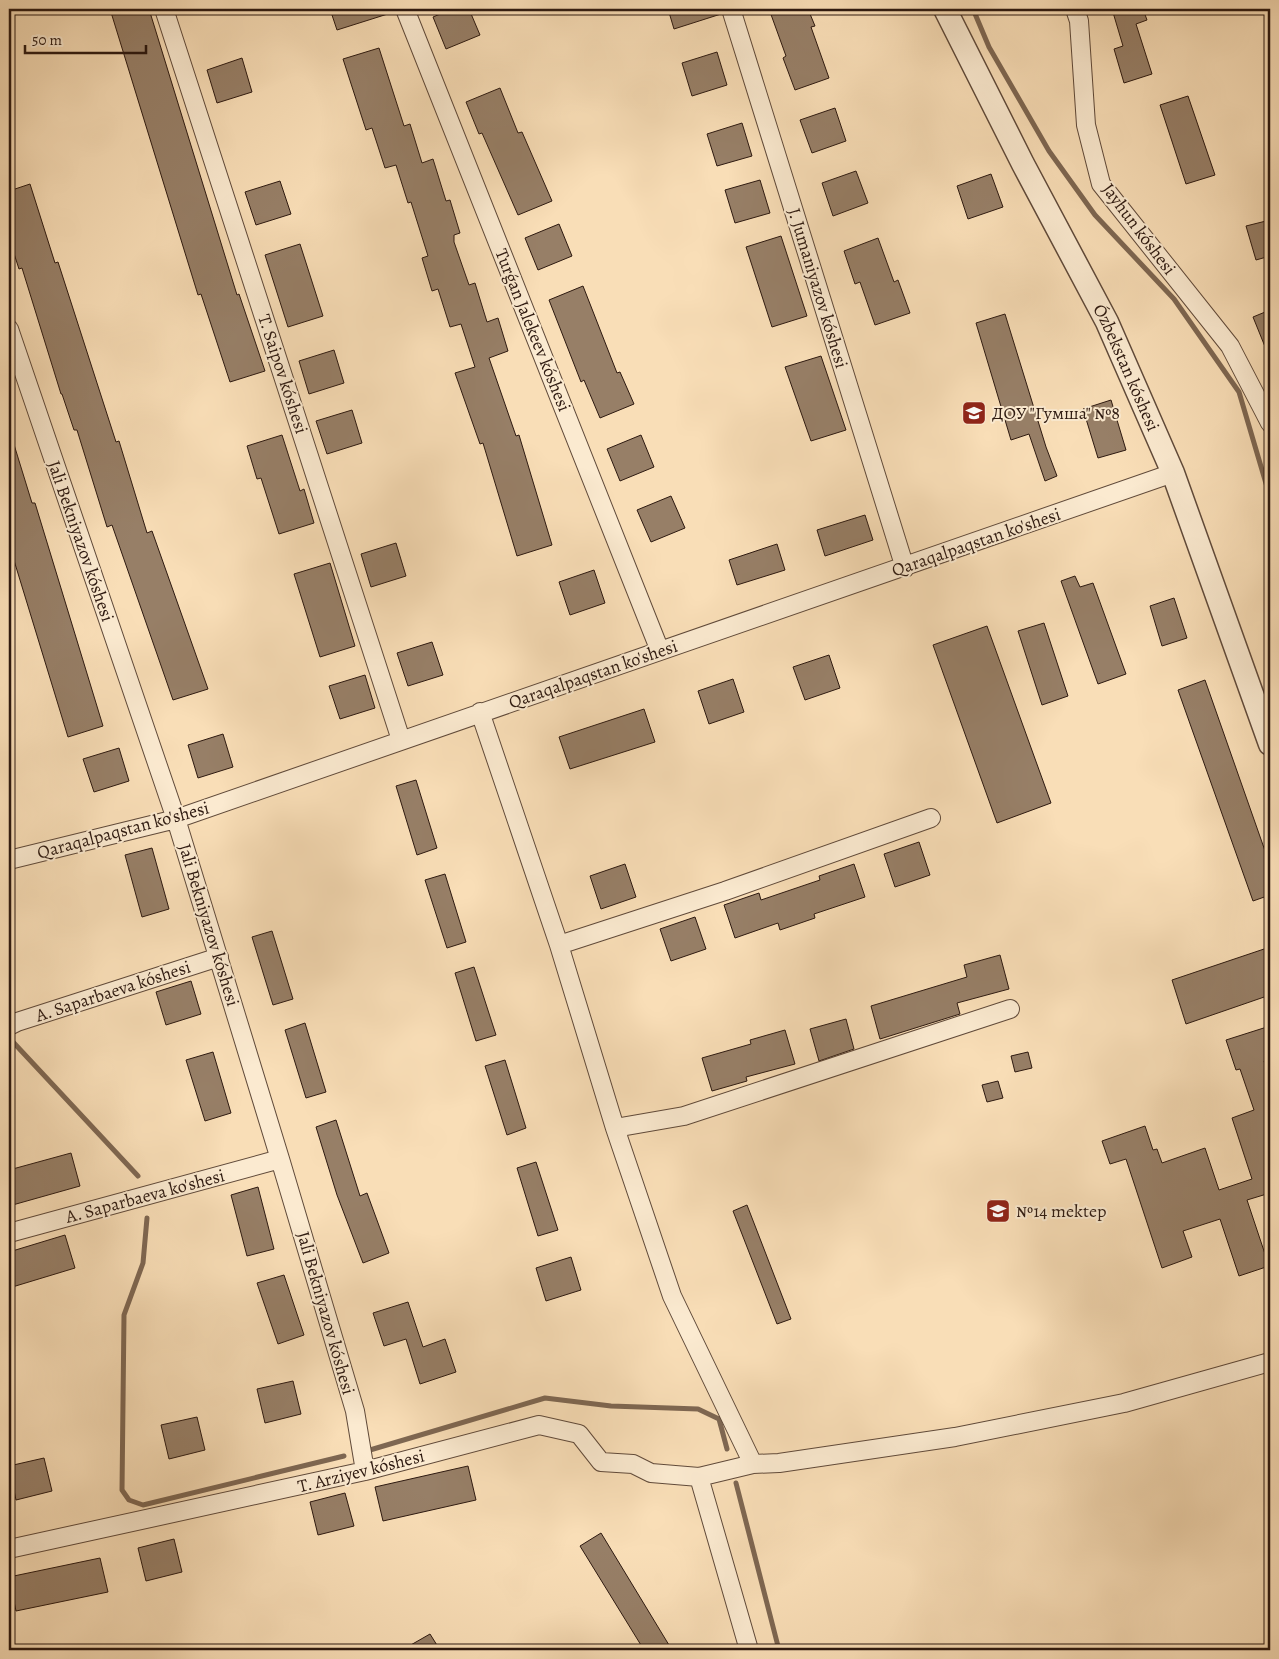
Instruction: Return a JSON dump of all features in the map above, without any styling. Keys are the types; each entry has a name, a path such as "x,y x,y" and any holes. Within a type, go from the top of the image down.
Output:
{"street":[{"name":"T. Saipov kóshesi","path":"164,9 401,740"},
{"name":"Turǵan Jalekeev kóshesi","path":"405,9 660,651"},
{"name":"J. Jumaniyazov kóshesi","path":"731,9 905,568"},
{"name":"Ózbekstan kóshesi","path":"945,9 1023,164 1107,322 1173,473 1270,744"},
{"name":"Jayhun kóshesi","path":"1075,9 1079,21 1086,126 1101,184 1230,346 1270,423"},
{"name":"Jali Bekniyazov kóshesi","path":"9,329 176,819 219,957 355,1411 364,1471"},
{"name":"Qaraqalpaqstan ko'shesi","path":"9,860 176,819 480,712 905,568 1173,473"},
{"path":"480,712 559,945 615,1128 672,1296 754,1464"},
{"path":"559,945 725,891 931,818"},
{"name":"A. Saparbaeva kóshesi","path":"9,1026 219,957"},
{"path":"615,1128 684,1116 1010,1009"},
{"name":"A. Saparbaeva ko'shesi","path":"9,1233 280,1159"},
{"name":"T. Arziyev kóshesi","path":"9,1549 364,1471 539,1425 579,1434 601,1462 633,1464 651,1473 699,1477 754,1464 779,1463 955,1437 1124,1403 1270,1362"},
{"path":"699,1477 749,1650"}],"building":[{"path":"110,9 149,9 237,295 239,294 265,371 230,382 201,294 198,295"},
{"path":"330,9 393,9 394,12 337,30"},
{"path":"452,9 469,9 480,35 446,49 433,17"},
{"path":"668,9 721,9 721,14 674,29"},
{"path":"769,9 808,9 815,26 811,27 829,78 795,90 783,58 786,56"},
{"path":"1112,9 1143,9 1147,20 1136,24 1152,74 1124,83 1114,49 1123,46"},
{"path":"379,48 404,126 410,124 422,163 433,159 446,201 450,200 460,233 454,235 454,242 469,285 475,283 487,322 498,318 508,351 489,358 516,436 519,435 552,545 517,556 483,443 480,444 455,373 475,367 461,324 450,327 438,289 432,291 422,258 428,256 411,202 408,203 396,165 385,168 372,128 366,130 343,59"},
{"path":"717,52 727,85 692,96 682,63"},
{"path":"242,58 252,92 217,103 207,70"},
{"path":"500,88 518,133 522,132 552,201 518,215 482,133 479,134 466,102"},
{"path":"1188,96 1215,175 1186,184 1160,105"},
{"path":"835,108 846,141 812,153 800,120"},
{"path":"742,123 752,156 717,166 707,134"},
{"path":"856,171 868,203 833,216 822,183"},
{"path":"991,174 1003,207 968,219 957,186"},
{"path":"760,180 770,213 735,223 725,190"},
{"path":"280,181 291,214 256,225 245,192"},
{"path":"30,184 55,263 58,262 116,442 119,441 147,533 152,531 208,689 173,700 112,525 107,527 77,430 74,430 61,394 22,268 19,269 9,238 9,191"},
{"path":"1270,220 1270,256 1256,260 1246,226"},
{"path":"559,224 572,256 538,270 525,238"},
{"path":"781,236 807,316 772,327 746,247"},
{"path":"878,238 894,282 898,280 910,313 875,325 860,282 855,284 844,251"},
{"path":"300,244 323,316 288,327 265,255"},
{"path":"583,286 617,373 620,372 634,404 600,418 584,380 581,382 549,300"},
{"path":"1270,310 1270,359 1253,317"},
{"path":"1005,314 1046,447 1057,476 1045,481 1029,434 1011,440 976,323"},
{"path":"334,350 344,383 309,394 299,361"},
{"path":"821,356 846,430 811,441 785,367"},
{"path":"1111,400 1126,450 1098,458 1083,409"},
{"path":"352,410 362,443 327,454 316,421"},
{"path":"282,435 300,491 304,489 314,523 279,534 261,478 257,479 247,446"},
{"path":"641,435 654,467 620,481 607,449"},
{"path":"12,438 32,503 35,503 103,726 68,737 9,544 9,439"},
{"path":"671,496 685,528 651,542 637,510"},
{"path":"865,515 873,540 825,556 817,530"},
{"path":"396,543 406,576 371,587 361,554"},
{"path":"777,544 785,570 737,585 729,560"},
{"path":"330,563 355,646 320,657 294,574"},
{"path":"594,570 605,603 570,615 559,582"},
{"path":"1075,576 1080,587 1093,583 1126,674 1098,684 1061,581"},
{"path":"1174,598 1187,638 1162,646 1150,606"},
{"path":"1044,623 1068,696 1042,705 1018,631"},
{"path":"987,626 1051,803 997,823 933,645"},
{"path":"432,642 443,675 408,686 397,653"},
{"path":"829,655 840,688 805,700 793,667"},
{"path":"365,675 375,708 340,719 329,686"},
{"path":"733,679 744,712 709,724 698,691"},
{"path":"1205,680 1270,865 1270,895 1253,901 1178,690"},
{"path":"644,709 655,742 570,769 559,737"},
{"path":"223,734 233,767 198,778 188,745"},
{"path":"119,748 129,781 94,792 83,759"},
{"path":"416,780 437,848 417,855 396,786"},
{"path":"919,842 930,875 895,887 884,854"},
{"path":"152,848 169,909 142,917 125,855"},
{"path":"625,864 636,897 601,909 590,876"},
{"path":"854,864 865,897 814,914 815,918 780,930 778,923 735,938 724,905 759,893 761,900 820,880 819,876"},
{"path":"445,874 466,942 447,948 425,880"},
{"path":"695,917 706,949 671,961 660,929"},
{"path":"272,931 293,999 273,1005 252,937"},
{"path":"1270,947 1270,995 1186,1024 1172,980"},
{"path":"1000,955 1009,989 957,1003 960,1014 880,1039 871,1006 967,977 964,965"},
{"path":"474,967 496,1035 476,1041 455,973"},
{"path":"191,981 201,1014 166,1025 156,992"},
{"path":"846,1019 854,1049 819,1061 810,1029"},
{"path":"305,1023 326,1092 306,1098 285,1030"},
{"path":"1270,1026 1270,1059 1264,1061 1270,1081 1270,1193 1247,1200 1269,1266 1239,1276 1220,1219 1183,1231 1192,1257 1162,1268 1126,1159 1110,1164 1102,1141 1145,1126 1153,1150 1157,1149 1162,1163 1205,1148 1219,1190 1252,1179 1232,1118 1254,1110 1240,1069 1236,1070 1226,1040"},
{"path":"785,1030 795,1064 746,1077 747,1081 712,1091 702,1058 751,1044 750,1040"},
{"path":"213,1052 231,1113 205,1121 186,1060"},
{"path":"1028,1052 1032,1068 1015,1072 1011,1056"},
{"path":"505,1060 526,1128 507,1135 485,1066"},
{"path":"998,1081 1003,1098 987,1102 982,1085"},
{"path":"336,1120 360,1196 367,1193 389,1253 363,1263 337,1195 316,1127"},
{"path":"71,1153 80,1186 9,1206 9,1170"},
{"path":"536,1162 558,1230 538,1236 517,1168"},
{"path":"258,1187 274,1249 247,1256 231,1195"},
{"path":"747,1205 791,1319 777,1324 733,1211"},
{"path":"65,1235 75,1268 9,1288 9,1252"},
{"path":"571,1257 581,1290 546,1301 536,1268"},
{"path":"284,1275 304,1335 278,1344 257,1283"},
{"path":"408,1302 423,1347 445,1339 456,1372 420,1384 406,1339 384,1346 373,1313"},
{"path":"293,1381 301,1414 265,1423 257,1389"},
{"path":"197,1417 205,1450 169,1459 161,1425"},
{"path":"44,1458 52,1491 16,1500 9,1466"},
{"path":"468,1466 476,1500 383,1521 375,1487"},
{"path":"345,1493 354,1526 318,1535 310,1502"},
{"path":"601,1533 672,1650 644,1650 580,1546"},
{"path":"174,1539 182,1572 146,1581 138,1548"},
{"path":"100,1558 108,1592 16,1611 9,1577"},
{"path":"430,1634 440,1650 402,1650"}],"waterway":[{"path":"973,9 989,47 1049,151 1095,215 1174,299 1239,392 1270,497"},
{"path":"13,1042 138,1176"},
{"path":"147,1218 143,1263 124,1315 122,1490 129,1500 143,1505 344,1456"},
{"path":"370,1450 545,1398 611,1406 698,1409 719,1419 727,1449"},
{"path":"736,1483 779,1650"}],"place":[{"name":"ДОУ \"Гумша\" №8","path":"974,413"},
{"name":"№14 mektep","path":"998,1211"}]}
